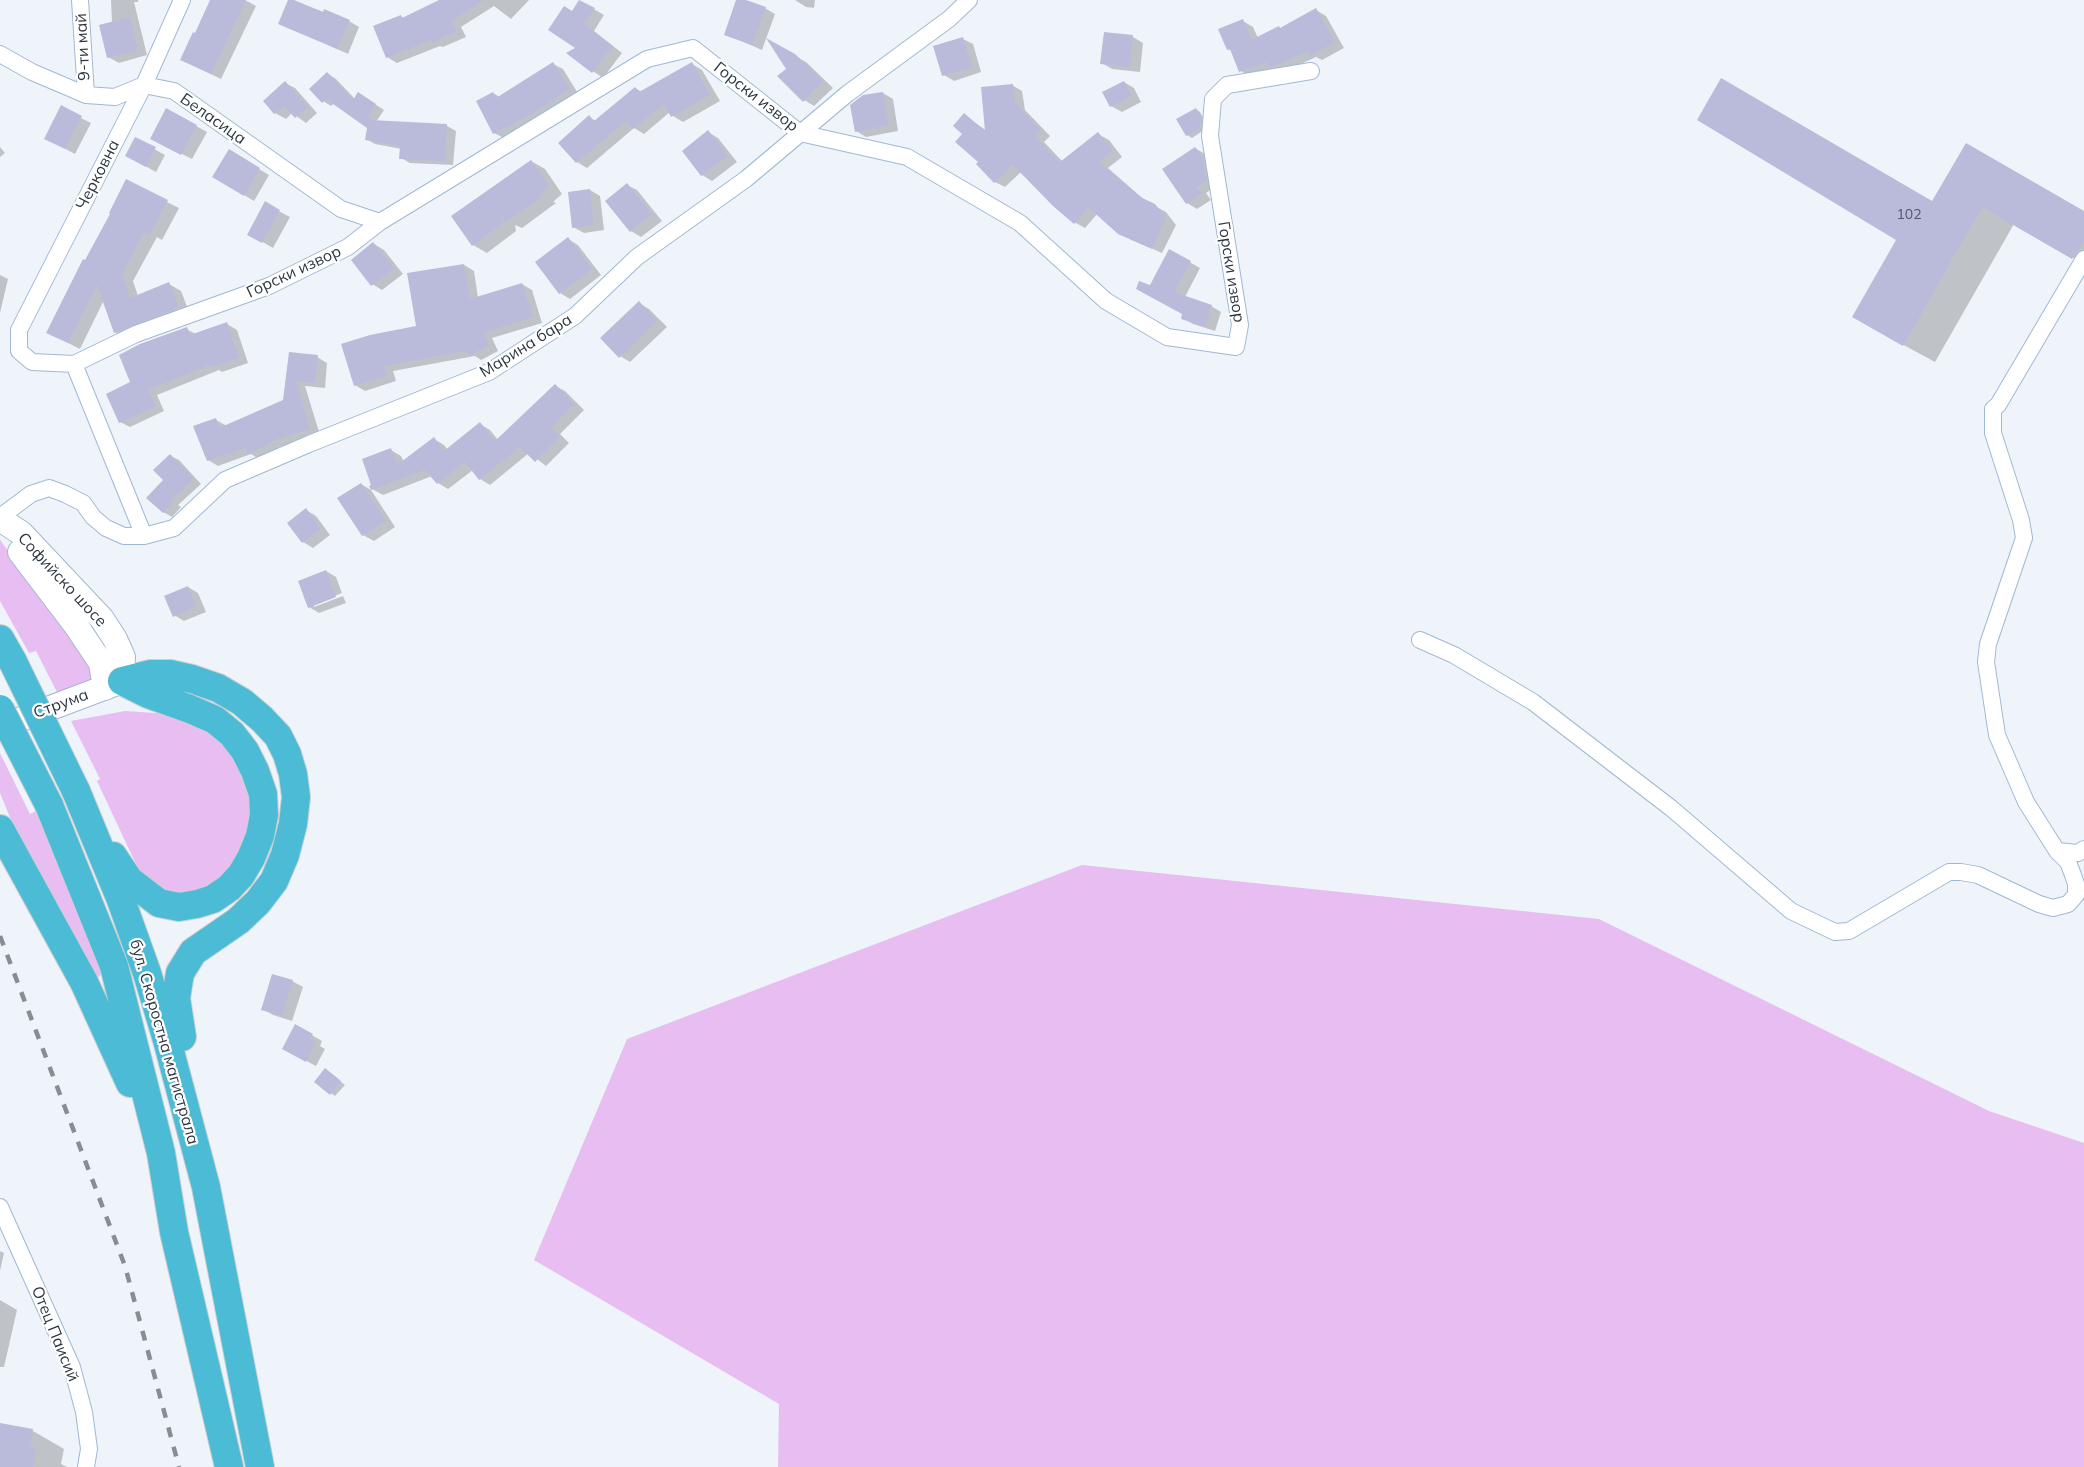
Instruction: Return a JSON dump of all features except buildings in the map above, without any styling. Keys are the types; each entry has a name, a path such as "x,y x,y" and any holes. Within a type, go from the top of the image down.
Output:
{"highway":[{"name":"бул. Скоростна магистрала","path":"6,650 76,791 121,900 147,973 206,1187 260,1467"},
{"path":"114,684 150,674 170,674 218,688 242,702 262,718 278,736 293,774 296,797 293,824 285,855 274,881 258,902 238,921 193,952 180,973 176,998 206,1187"},
{"path":"76,791 115,861 129,880 159,903 179,907 213,899 229,888 241,874 260,836 264,814 263,794 245,751 232,734 215,720 190,709 114,684"},
{"name":"бул. Скоростна магистрала","path":"0,709 49,805 114,966 161,1153 174,1232 229,1467"},
{"path":"0,829 84,981 161,1153"}],"main road":[{"name":"Софийско шосе","path":"0,519 21,533 102,619 123,657 114,684"},
{"name":"Струма","path":"0,727 114,684"}],"street":[{"name":"9-ти май","path":"80,0 86,95"},
{"name":"Черковна","path":"19,351 20,330 30,307 144,85 182,0"},
{"name":"Марина бара","path":"0,519 31,494 49,488 83,503 93,517 106,528 124,536 144,536 174,528 225,480 489,372 575,316 637,257 746,179 847,94 949,19 969,0"},
{"name":"Горски извор","path":"19,351 32,363 74,364 136,334 269,286 348,247 380,222 647,59 693,48 800,133 907,157 1020,222 1106,301 1167,337 1236,346 1240,325 1210,136 1213,99 1227,85 1311,70"},
{"path":"0,54 32,72 86,95 116,97 144,85"},
{"name":"Беласица","path":"144,85 174,92 341,209 380,222"},
{"path":"1420,640 1454,655 1533,702 1671,808 1791,911 1835,932 1849,932 1949,872 1978,875 2038,904 2053,908 2068,904 2076,895 2076,884 2068,862 2057,851 2025,802 1997,735 1986,662 1988,644 2024,538 2021,520 1993,433 1993,409 1998,405 2084,259"},
{"path":"74,364 144,536"},
{"path":"2057,851 2078,853 2084,849"},
{"name":"Отец Паисий","path":"0,1206 72,1367 84,1412 89,1449 86,1467"}],"shaded area":[{"path":"0,540 94,665 90,686 60,698 36,651 29,653 0,601"},
{"path":"125,711 170,714 215,734 242,764 256,817 242,854 207,890 180,899 141,875 97,781 100,779 71,721"},
{"path":"0,753 30,814 36,811 77,902 102,967 100,976 94,980 16,832 0,793"},
{"path":"1082,865 1599,919 1989,1111 2084,1143 2084,1467 778,1467 779,1404 534,1260 627,1039"}],"railway":[{"path":"0,936 125,1266 179,1467"}]}
